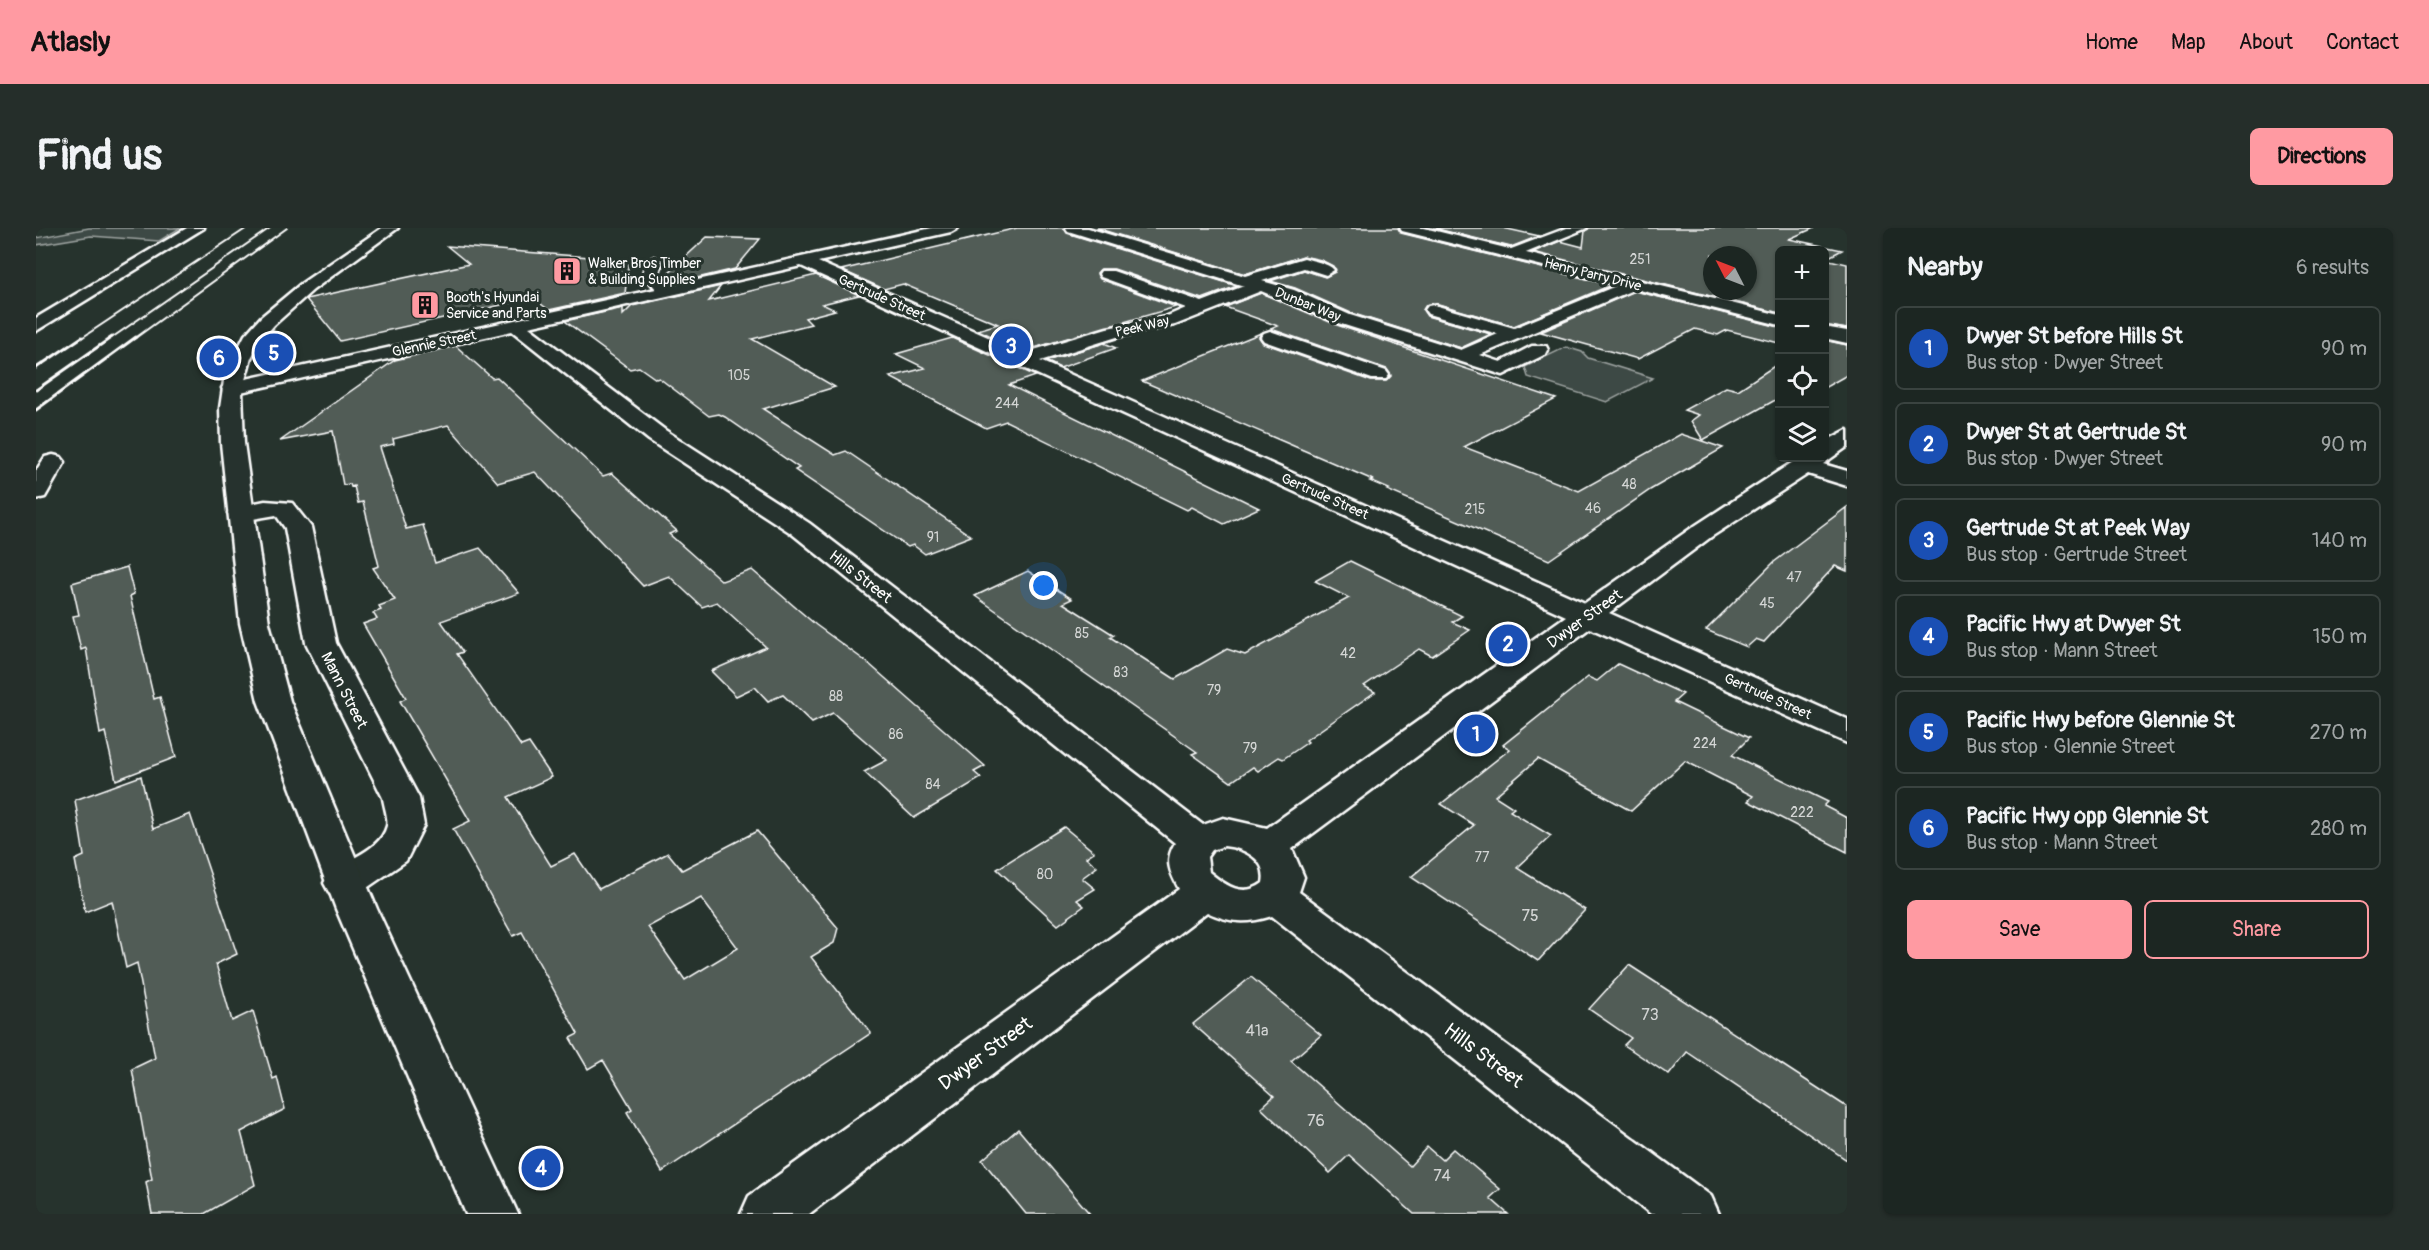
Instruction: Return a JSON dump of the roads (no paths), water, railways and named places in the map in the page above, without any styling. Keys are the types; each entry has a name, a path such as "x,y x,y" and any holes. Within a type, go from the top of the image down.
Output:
{"street":[{"path":"36,326 197,228"},
{"path":"391,228 274,314 244,351 234,374 231,424 255,628 264,668 344,883 492,1214"},
{"name":"Glennie Street","path":"232,388 951,228"},
{"name":"Dunbar Way","path":"1073,228 1288,294 1344,319 1503,369 1539,350"},
{"name":"Henry Parry Drive","path":"1407,228 1775,319"},
{"path":"1511,254 1580,228"},
{"path":"1528,230 1556,237"},
{"name":"Gertrude Street","path":"803,261 1847,732"},
{"path":"654,262 651,274 660,284 673,290"},
{"name":"Peek Way","path":"1023,360 1113,332 1169,321 1304,263 1326,270"},
{"path":"1107,274 1202,308"},
{"path":"1462,356 1634,285"},
{"path":"1434,310 1516,334"},
{"name":"Hills Street","path":"515,325 657,435 800,528 1197,840"},
{"path":"1829,333 1847,337"},
{"path":"1336,360 1398,336"},
{"path":"1270,337 1378,375"},
{"name":"Dwyer Street","path":"1829,449 1847,437"},
{"path":"36,492 53,462"},
{"name":"Dwyer Street","path":"1268,847 1702,532 1809,462"},
{"path":"1821,462 1847,479"},
{"name":"Mann Street","path":"241,513 265,508 283,508 298,527 321,643 401,798 406,825 393,851 344,883"},
{"path":"1223,832 1247,836 1268,847 1277,856 1285,878 1283,888 1276,897 1264,903 1233,905 1204,892 1187,870 1186,859 1189,848 1197,840 1223,832"},
{"name":"Dwyer Street","path":"767,1214 1204,892"},
{"name":"Hills Street","path":"1276,897 1693,1214"}],"railway":[{"path":"80,339 247,228"},
{"path":"110,339 270,228"},
{"path":"134,339 287,228"},
{"path":"36,368 82,337"},
{"path":"36,390 112,337"},
{"path":"36,410 136,337"}],"place":[{"name":"Walker Bros Timber & Building Supplies","path":"567,271"},
{"name":"Booth's Hyundai Service and Parts","path":"425,305"},
{"name":"Gertrude St at Peek Way","path":"1011,346"},
{"name":"Pacific Hwy before Glennie St","path":"274,353"},
{"name":"Pacific Hwy opp Glennie St","path":"219,358"},
{"name":"Dwyer St at Gertrude St","path":"1508,644"},
{"name":"Dwyer St before Hills St","path":"1476,734"},
{"name":"Pacific Hwy at Dwyer St","path":"541,1168"}]}
